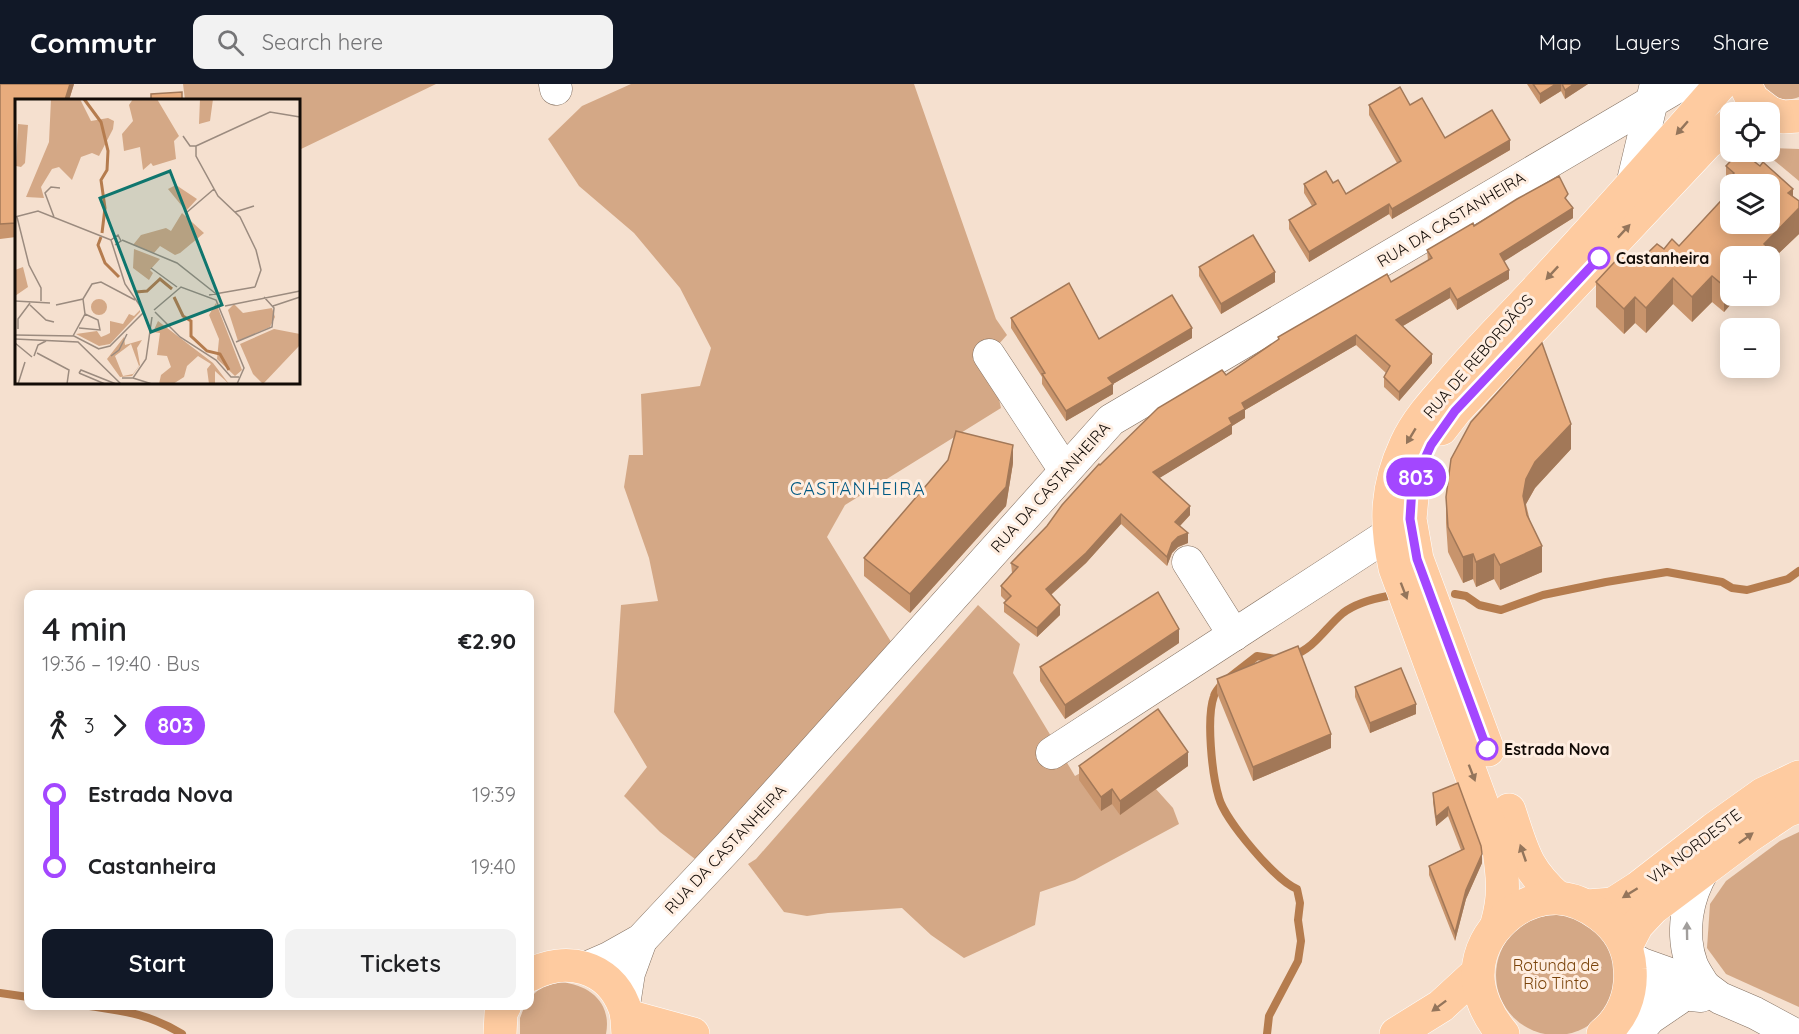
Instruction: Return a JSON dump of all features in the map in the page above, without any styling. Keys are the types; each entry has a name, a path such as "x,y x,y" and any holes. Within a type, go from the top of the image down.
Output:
{"main road":[{"name":"RUA DE REBORDÃOS","path":"1497,924 1504,885 1500,850 1395,568 1389,534 1388,505 1393,476 1407,442 1428,409 1721,84"},
{"path":"1745,84 1752,99 1757,102"},
{"name":"RUA DE REBORDÃOS","path":"1628,952 1610,922 1538,880 1526,861 1454,655 1417,559 1410,519 1412,487 1424,457 1438,433 1455,411 1707,142 1720,132"},
{"name":"VIA NORDESTE","path":"1497,924 1528,903 1613,904 1764,794 1799,777"},
{"name":"VIA NORDESTE","path":"1628,952 1637,925 1653,908 1749,836 1786,811 1799,806"},
{"path":"1497,924 1485,943 1478,972 1482,1001 1503,1034"},
{"path":"1617,1028 1631,984 1628,952"},
{"path":"534,973 544,967 565,964 586,968 602,976 615,989 626,1018 693,1034"},
{"path":"1396,1034 1441,1006 1478,972"},
{"path":"500,1034 502,1010"}],"street":[{"name":"RUA DA CASTANHEIRA","path":"586,968 641,940 730,845 1064,469 1111,420 1591,136 1654,92 1682,84"},
{"path":"1627,190 1654,92"},
{"path":"1591,136 1623,159 1627,190"},
{"path":"989,355 1064,469"},
{"path":"1052,753 1389,534"},
{"path":"1188,562 1234,635"},
{"path":"1702,993 1692,964 1686,932 1689,902 1695,884 1704,869"},
{"name":"RUA DA CASTANHEIRA","path":"626,1018 629,973 641,940"},
{"path":"1628,952 1702,993 1755,1013 1794,1034"},
{"path":"1617,1028 1663,992 1702,993"}],"green space":[{"path":"183,84 436,84 300,150 300,99 185,99"},
{"path":"631,84 914,84 996,319 1007,335 989,355 1001,408 845,505 827,537 893,645 695,859 660,832 624,796 647,767 614,712 621,605 658,601 649,558 624,487 629,455 643,455 641,394 700,386 711,348 680,288 634,233 579,186 548,139 582,106"},
{"path":"1763,84 1799,84 1799,97 1778,98"},
{"path":"1780,148 1799,149 1799,181 1776,162 1780,162"},
{"path":"978,605 1020,644 1013,673 1075,776 1121,750 1173,808 1179,824 1075,880 1040,892 1035,925 964,958 931,935 902,908 807,916 784,912 748,864 756,859"},
{"path":"1799,832 1799,1007 1726,974 1707,948 1710,904 1726,881 1780,841"},
{"name":"Rotunda de Rio Tinto","path":"1556,915 1579,919 1599,932 1612,952 1616,975 1612,998 1599,1018 1579,1031 1556,1035 1533,1031 1513,1018 1500,998 1496,975 1500,952 1513,932 1533,919"},
{"path":"561,982 572,984 597,997 606,1013 606,1034 520,1034 520,1018 523,1010 534,1010 534,994"}],"building":[{"path":"0,84 70,84 65,99 15,99 15,223 0,224"},
{"path":"1533,84 1556,84 1540,94"},
{"path":"1562,84 1574,84 1565,90"},
{"path":"1400,87 1410,105 1422,98 1445,138 1492,110 1510,140 1392,209 1389,204 1309,252 1289,220 1316,204 1304,184 1326,171 1333,183 1338,180 1346,194 1401,161 1369,105"},
{"path":"182,92 182,99 151,99 151,94"},
{"path":"1730,162 1755,162 1760,166 1763,162 1776,174 1733,174 1726,166"},
{"path":"1559,176 1568,194 1565,198 1573,208 1500,254 1509,270 1457,300 1450,288 1396,320 1432,354 1399,392 1384,377 1390,366 1356,335 1242,403 1245,409 1229,418 1232,424 1153,472 1190,506 1175,522 1188,533 1178,537 1172,543 1167,557 1121,514 1086,553 1046,589 1060,605 1037,628 1004,603 1011,596 1001,586 1018,567 1011,563 1047,526 1062,505 1099,464 1158,408 1222,370 1226,375 1279,339 1278,337 1387,274 1391,282 1432,258 1427,250 1473,223 1474,226"},
{"path":"1780,177 1793,189 1788,193 1799,201 1799,208 1780,228"},
{"path":"1720,202 1720,234 1774,234 1764,244 1766,246 1720,246 1720,283 1712,276 1692,297 1673,278 1646,308 1635,297 1624,309 1596,282 1622,254 1635,265 1657,244 1664,249 1672,239 1679,246"},
{"path":"1253,235 1275,272 1221,304 1199,267"},
{"path":"1069,283 1099,339 1172,295 1192,328 1108,378 1113,384 1066,411 1042,374 1045,373 1011,318"},
{"path":"1542,343 1571,424 1535,462 1526,479 1523,496 1527,515 1542,546 1500,565 1494,554 1476,562 1473,554 1463,557 1448,527 1446,497 1451,459 1471,422"},
{"path":"956,431 1013,445 1006,487 910,594 864,558 948,460"},
{"path":"1158,592 1179,629 1065,705 1040,667"},
{"path":"1298,646 1331,734 1253,767 1217,679"},
{"path":"1401,668 1416,704 1370,723 1355,687"},
{"path":"1158,709 1188,752 1120,801 1112,789 1101,797 1079,766"},
{"path":"1458,783 1482,854 1466,890 1455,933 1429,866 1464,849 1448,807 1436,817 1433,793"}],"waterway":[{"path":"1455,594 1466,596 1479,605 1501,610 1543,595 1667,572 1722,582 1732,588 1747,590 1788,579 1799,571"},
{"path":"1292,656 1313,643 1343,613 1364,602 1388,596"},
{"path":"1230,677 1257,656 1277,659"},
{"path":"1221,685 1214,696 1210,718 1212,761 1219,798 1223,808 1252,849 1288,884 1297,889 1300,903 1298,920 1301,941 1298,961 1269,1016 1267,1034"},
{"path":"0,993 24,996"},
{"path":"116,1010 158,1021 182,1034"}],"bus line":[{"name":"803","path":"1487,749 1417,559 1410,519 1412,487 1424,457 1438,433 1455,411 1599,258"}],"place":[{"name":"Castanheira","path":"1599,258"},
{"name":"Estrada Nova","path":"1487,749"}],"district":[{"name":"CASTANHEIRA","path":"858,489"}]}
